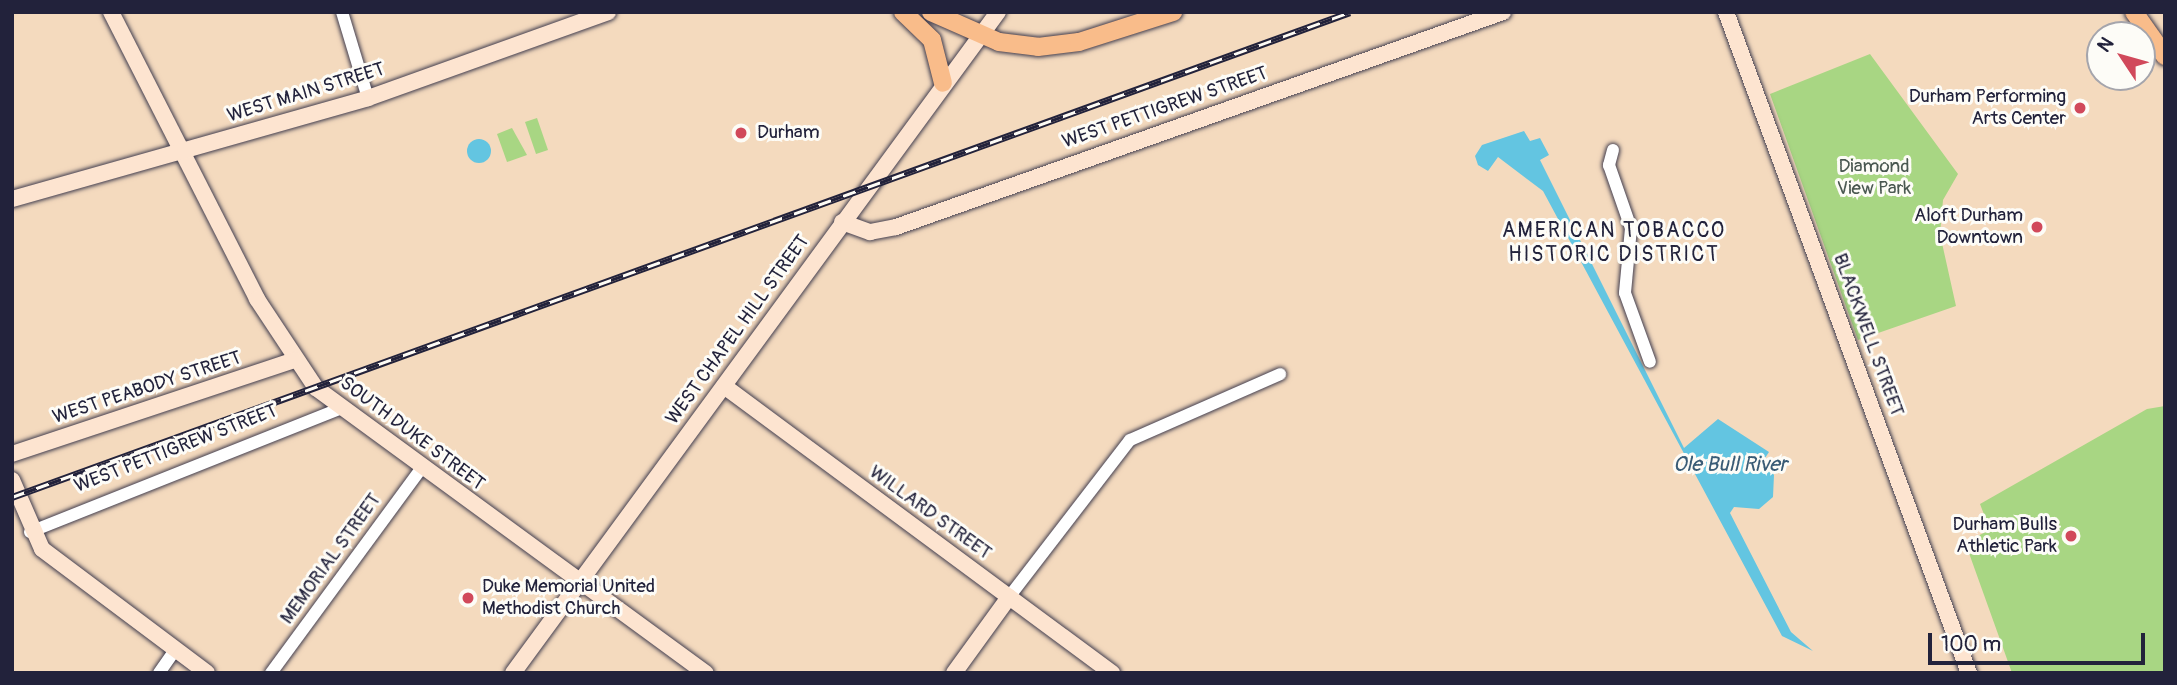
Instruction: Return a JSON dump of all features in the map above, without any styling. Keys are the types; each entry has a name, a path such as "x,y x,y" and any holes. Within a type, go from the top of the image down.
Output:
{"main road":[{"name":"SOUTH DUKE STREET","path":"111,12 294,360 339,410 706,673"},
{"name":"WEST MAIN STREET","path":"12,199 368,98 608,12"},
{"path":"903,12 932,40 943,83"},
{"path":"931,12 1014,45 1048,46 1173,12"},
{"name":"WEST CHAPEL HILL STREET","path":"513,673 943,83 998,12"},
{"name":"WEST PETTIGREW STREET","path":"842,222 870,232 896,227 1503,12"},
{"name":"BLACKWELL STREET","path":"1726,12 1969,673"},
{"path":"2134,12 2165,56"},
{"name":"WEST PEABODY STREET","path":"12,454 294,360"},
{"name":"WILLARD STREET","path":"724,386 1112,673"},
{"path":"12,480 30,532 49,556 207,673"},
{"path":"954,673 1009,597"}],"street":[{"path":"342,12 368,98"},
{"path":"1614,150 1609,165 1631,228 1625,293 1650,362"},
{"path":"1009,597 1130,440 1280,374"},
{"name":"WEST PETTIGREW STREET","path":"30,532 339,410"},
{"name":"MEMORIAL STREET","path":"271,673 421,469"},
{"path":"159,673 175,650"}],"green space":[{"name":"Diamond View Park","path":"1870,54 1958,174 1943,200 1940,234 1956,306 1858,340 1770,94"},
{"path":"537,118 548,150 536,154 525,122"},
{"path":"512,128 527,155 507,162 497,134"},
{"name":"Durham Bulls Athletic Park","path":"2165,406 2165,673 2012,673 1965,542 1990,530 1980,504 2147,409"}],"water":[{"name":"Ole Bull River","path":"1524,131 1530,141 1540,138 1549,155 1540,160 1684,448 1718,419 1769,452 1763,461 1774,475 1773,497 1759,509 1734,507 1730,513 1791,632 1813,651 1782,636 1543,191 1498,157 1488,171 1478,165 1475,156 1482,145"},
{"path":"479,139 488,142 491,151 488,160 479,163 470,160 467,151 470,142"}],"railway":[{"path":"12,497 1350,12"}],"place":[{"name":"Durham Performing Arts Center","path":"2080,108"},
{"name":"Durham","path":"741,133"},
{"name":"Aloft Durham Downtown","path":"2037,227"},
{"name":"Durham Bulls Athletic Park","path":"2071,536"},
{"name":"Duke Memorial United Methodist Church","path":"468,598"}],"district":[{"name":"AMERICAN TOBACCO HISTORIC DISTRICT","path":"1614,243"}]}
